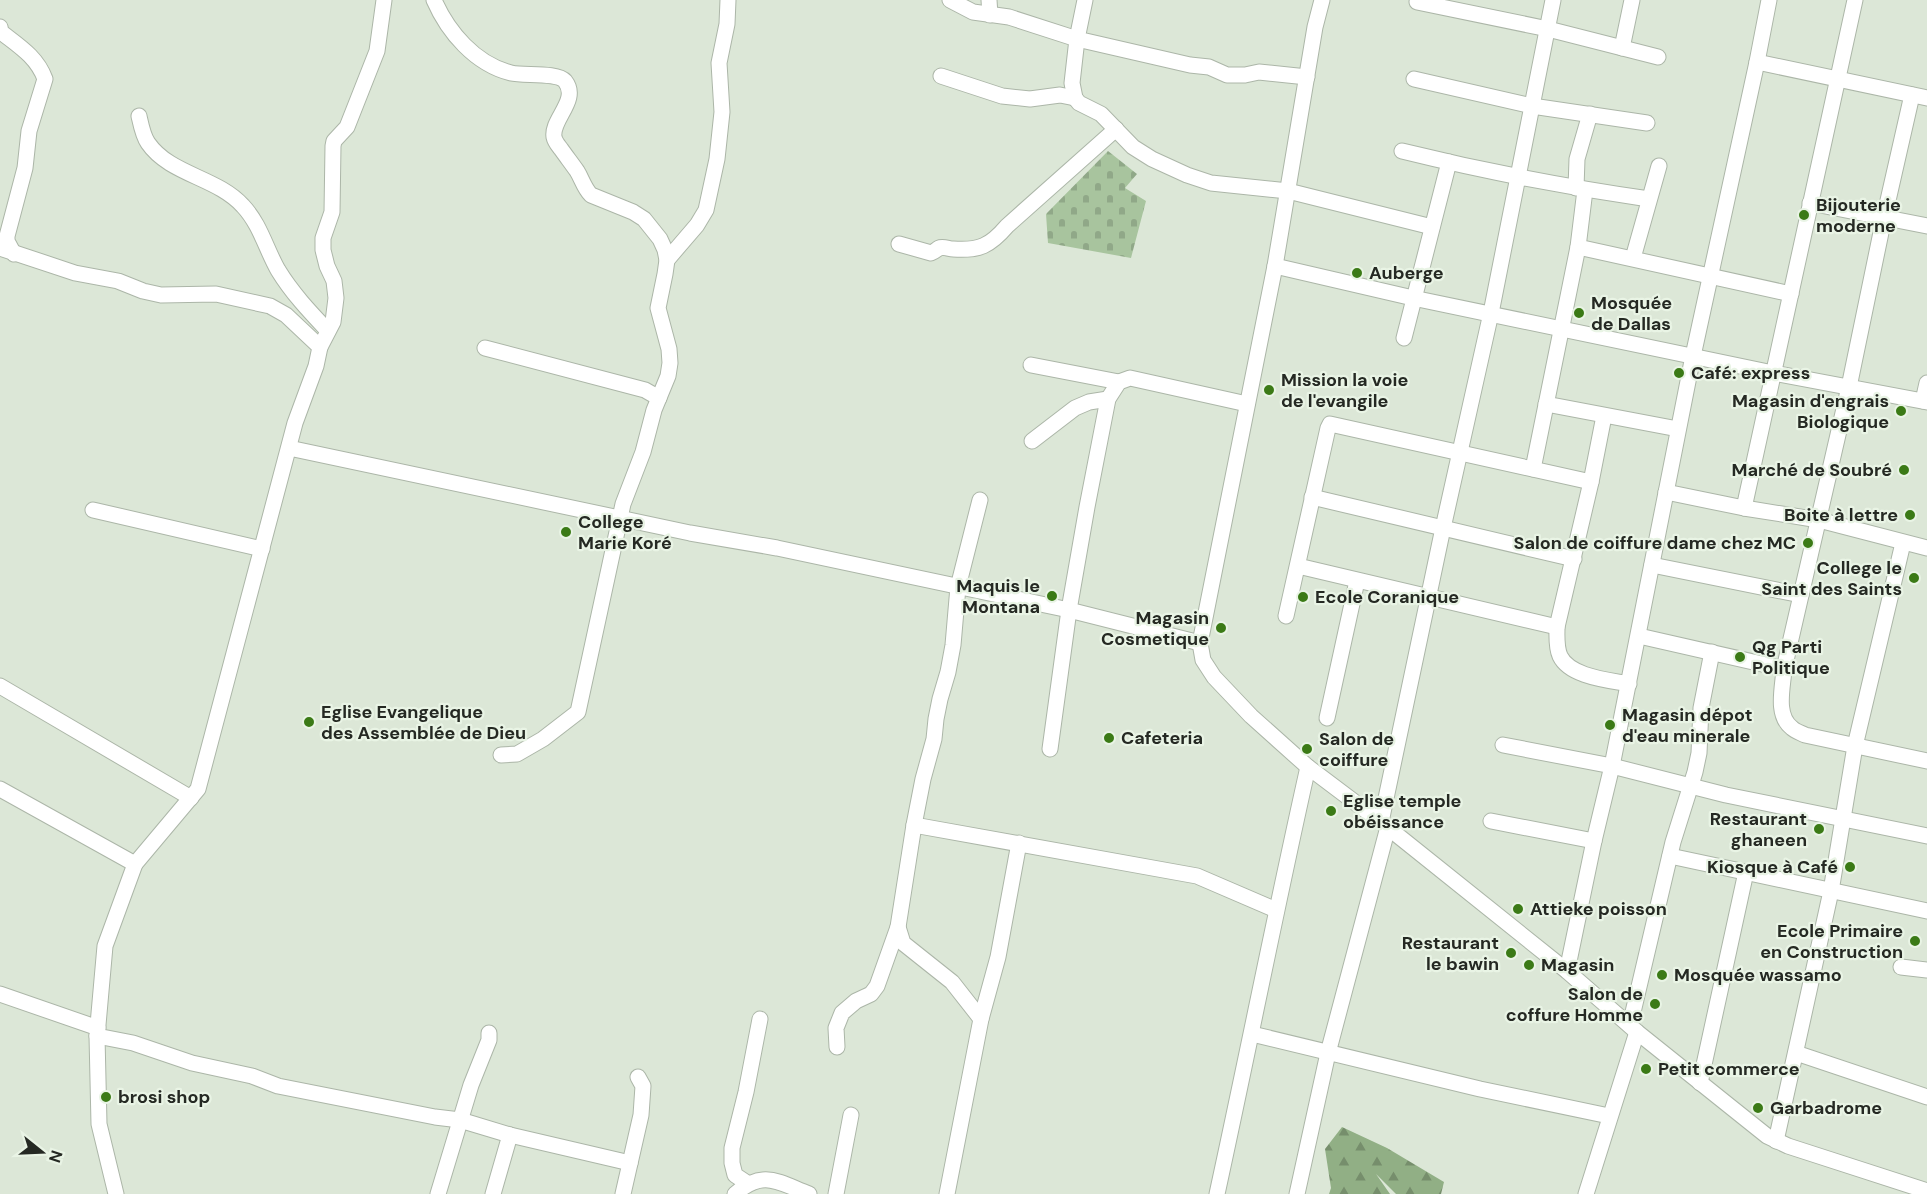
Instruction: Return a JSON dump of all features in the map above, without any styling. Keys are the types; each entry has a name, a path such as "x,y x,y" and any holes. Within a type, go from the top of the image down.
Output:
{"street":[{"path":"116,1194 99,1124 98,1032 105,946 135,864 198,789 295,423 320,347 333,322 336,298 334,281 323,250 332,212 333,146 334,141 346,128 377,51 384,0"},
{"path":"434,0 443,20 453,33 482,60 510,73 549,76 560,78 565,82 568,87 567,106 554,133 556,142 591,195 633,212 644,219 660,239 667,260 658,308 669,349 668,376 623,504 578,712 543,739 517,754 501,755"},
{"path":"667,260 697,225 706,210 717,159 722,112 719,63 727,24 728,0"},
{"path":"950,0 974,12 990,8 1009,17 1077,39 1190,65 1209,67 1227,75 1259,72 1307,77"},
{"path":"1085,0 1077,39 1072,83 1075,98 1079,104 1101,114 1140,152 1165,166 1211,183 1288,191 1432,227"},
{"path":"1322,0 1315,27 1275,266 1200,643 1203,660 1214,677 1251,716 1308,767 1567,971 1761,1132 1776,1141 1902,1189 1927,1191"},
{"path":"1298,1194 1328,1053 1384,825 1428,598 1491,313 1553,0"},
{"path":"1622,48 1632,0"},
{"path":"1567,971 1612,766 1678,429 1769,0"},
{"path":"1744,508 1855,0"},
{"path":"1417,2 1548,29 1658,57"},
{"path":"0,27 1,32 33,57 45,79 28,130 25,168 7,236 7,251 75,273 118,281 160,295 216,294 270,306 285,315 320,347"},
{"path":"1757,62 1919,97 1884,218 1849,387 1784,669 1781,703 1784,719 1792,728 1805,735 1927,761"},
{"path":"941,76 1002,96 1030,99 1060,95 1075,98"},
{"path":"1414,79 1532,106 1647,123"},
{"path":"1533,469 1578,247 1580,189 1578,159 1590,114"},
{"path":"139,116 147,141 158,155 181,169 224,189 243,205 255,221 279,272 308,310 328,331"},
{"path":"899,244 931,253 939,248 979,249 994,240 1116,129"},
{"path":"1402,151 1580,189 1649,199"},
{"path":"1404,338 1449,162"},
{"path":"1633,258 1659,166"},
{"path":"1810,203 1927,226"},
{"path":"1578,247 1791,294"},
{"path":"1275,266 1773,373 1925,401 1927,383"},
{"path":"484,348 645,390 659,398"},
{"path":"1031,365 1119,382 1130,378 1247,404"},
{"path":"1050,749 1069,610 1087,507 1108,399 1119,382"},
{"path":"1032,441 1075,408 1089,402 1108,399"},
{"path":"1546,404 1678,429"},
{"path":"1604,416 1592,482 1557,627 1558,645 1561,657 1569,667 1582,674 1629,684"},
{"path":"1286,616 1330,424 1592,482"},
{"path":"289,448 1069,610 1200,643"},
{"path":"1666,492 1819,520 1927,548"},
{"path":"1312,497 1574,559"},
{"path":"837,1047 836,1028 842,1013 856,1001 871,994 878,986 898,927 914,825 953,645 958,587 980,500"},
{"path":"93,510 262,549"},
{"path":"1776,1141 1831,891 1855,746 1903,543"},
{"path":"1652,565 1801,595"},
{"path":"1298,566 1557,627"},
{"path":"1327,718 1357,581"},
{"path":"1639,636 1784,669"},
{"path":"1586,1194 1633,1028 1670,856 1695,772 1699,753 1701,708 1712,652"},
{"path":"0,686 191,798"},
{"path":"1503,745 1612,766 1690,787 1927,836"},
{"path":"1217,1194 1308,767"},
{"path":"0,789 135,864"},
{"path":"1491,821 1594,841"},
{"path":"914,825 1197,876 1276,910"},
{"path":"947,1194 981,1018 998,957 1019,843"},
{"path":"1670,856 1927,910"},
{"path":"1700,1083 1746,872"},
{"path":"898,927 903,943 952,982 981,1018"},
{"path":"1901,967 1927,970"},
{"path":"0,994 98,1032 192,1063 252,1076 278,1086 460,1120 510,1135 630,1163"},
{"path":"747,1183 735,1175 732,1148 746,1092 760,1019"},
{"path":"438,1194 460,1120 489,1040 489,1033"},
{"path":"1252,1034 1480,1089 1609,1116"},
{"path":"1796,1053 1927,1096"},
{"path":"623,1194 641,1115 643,1086 638,1077"},
{"path":"836,1194 851,1116"},
{"path":"493,1194 510,1135"},
{"path":"735,1194 747,1183 766,1178 809,1194"}],"green space":[{"path":"1108,151 1137,174 1125,188 1146,201 1131,258 1048,243 1046,214"},
{"path":"1342,1127 1387,1148 1444,1182 1441,1194 1396,1194 1376,1174 1390,1194 1329,1194 1331,1188 1325,1149"}],"place":[{"name":"Bijouterie moderne","path":"1804,215"},
{"name":"Auberge","path":"1357,273"},
{"name":"Mosquée de Dallas","path":"1579,313"},
{"name":"Café: express","path":"1679,373"},
{"name":"Mission la voie de l'evangile","path":"1269,390"},
{"name":"Magasin d'engrais Biologique","path":"1901,411"},
{"name":"Marché de Soubré","path":"1904,470"},
{"name":"Boite à lettre","path":"1910,515"},
{"name":"College Marie Koré","path":"566,532"},
{"name":"Salon de coiffure dame chez MC","path":"1808,543"},
{"name":"College le Saint des Saints","path":"1914,578"},
{"name":"Maquis le Montana","path":"1052,596"},
{"name":"Ecole Coranique","path":"1303,597"},
{"name":"Magasin Cosmetique","path":"1221,628"},
{"name":"Qg Parti Politique","path":"1740,657"},
{"name":"Eglise Evangelique des Assemblée de Dieu","path":"309,722"},
{"name":"Magasin dépot d'eau minerale","path":"1610,725"},
{"name":"Cafeteria","path":"1109,738"},
{"name":"Salon de coiffure","path":"1307,749"},
{"name":"Eglise temple obéissance","path":"1331,811"},
{"name":"Restaurant ghaneen","path":"1819,829"},
{"name":"Kiosque à Café","path":"1850,867"},
{"name":"Attieke poisson","path":"1518,909"},
{"name":"Ecole Primaire en Construction","path":"1915,941"},
{"name":"Restaurant le bawin","path":"1511,953"},
{"name":"Magasin","path":"1529,965"},
{"name":"Mosquée wassamo","path":"1662,975"},
{"name":"Salon de coffure Homme","path":"1655,1004"},
{"name":"Petit commerce","path":"1646,1069"},
{"name":"brosi shop","path":"106,1097"},
{"name":"Garbadrome","path":"1758,1108"}]}
